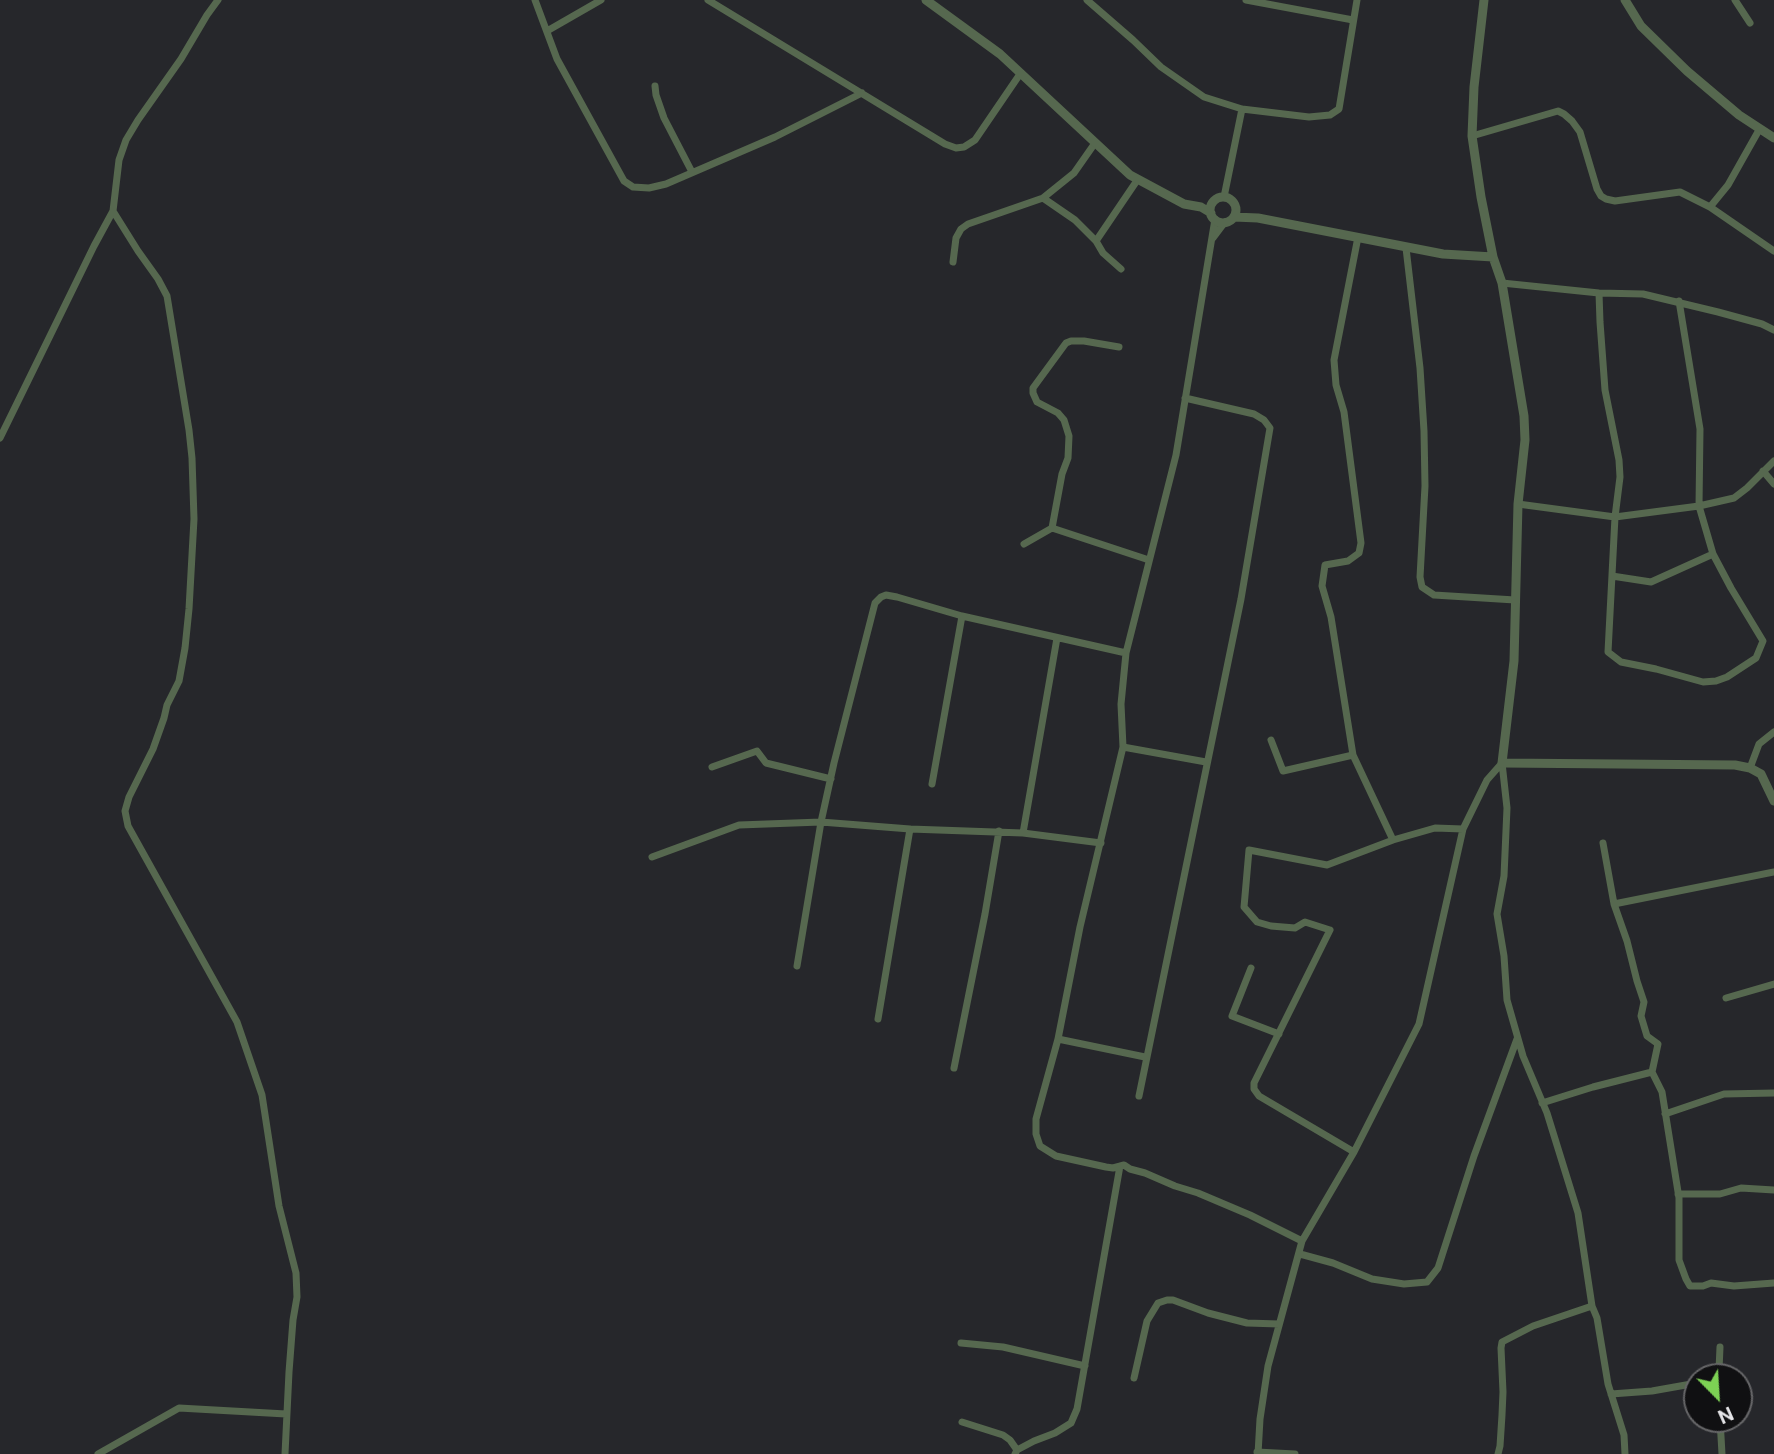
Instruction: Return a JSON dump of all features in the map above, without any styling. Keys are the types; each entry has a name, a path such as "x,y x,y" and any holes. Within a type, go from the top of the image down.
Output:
{"street":[{"path":"0,438 93,246 113,211 119,160 126,140 218,0"},
{"path":"535,0 558,58 624,181 634,187 649,188 666,184 775,137 862,93"},
{"path":"547,32 601,0"},
{"path":"708,0 945,144 956,148 964,147 975,140 1020,74"},
{"path":"926,0 1000,54 1130,175 1184,204 1201,207 1219,215 1258,218 1406,248 1443,254 1493,257"},
{"path":"1087,0 1161,67 1204,97 1242,109 1309,117 1322,117 1339,109 1357,0"},
{"path":"1246,0 1353,20"},
{"path":"1484,0 1474,87 1472,136 1493,257 1502,283 1524,416 1524,461 1518,504 1514,661 1502,763 1507,808 1504,876 1497,914 1504,956 1507,1000 1523,1056 1542,1103 1578,1213 1592,1306 1597,1318 1608,1384 1625,1435 1625,1454"},
{"path":"1625,0 1641,26 1687,71 1739,115 1774,138"},
{"path":"1735,0 1751,23"},
{"path":"654,86 664,118 692,172"},
{"path":"1224,197 1242,109"},
{"path":"1472,136 1558,111 1572,121 1580,132 1597,189 1605,199 1615,201 1680,192 1710,207 1774,251"},
{"path":"1710,207 1728,186 1759,130"},
{"path":"953,262 956,238 961,229 968,224 1043,198 1074,173 1095,143"},
{"path":"1097,241 1138,179"},
{"path":"1258,218 1224,197 1215,200 1219,215 1176,455 1126,653 1121,704 1123,747 1080,927 1058,1039 1036,1119 1036,1134 1040,1146 1056,1156 1106,1167 1124,1165 1175,1186 1198,1192 1302,1241"},
{"path":"1043,198 1076,220 1097,241 1102,253 1121,269"},
{"path":"1219,215 1236,213 1234,204"},
{"path":"113,211 167,296 189,430 194,519 189,608 179,681 125,811 128,826 237,1022 262,1095 279,1206 296,1273 297,1297 293,1320 285,1454"},
{"path":"1358,237 1334,360 1336,385 1346,425 1361,543 1359,554 1348,561 1325,565 1322,586 1331,617 1353,755 1393,840"},
{"path":"1406,248 1420,368 1424,431 1425,486 1420,578 1422,587 1434,595 1515,600"},
{"path":"1502,283 1599,293 1643,294 1679,301 1762,324 1774,330"},
{"path":"1599,293 1605,390 1620,477 1615,517 1608,652 1621,662 1703,682 1716,681 1727,677 1756,657 1763,641 1713,554 1699,506 1700,429 1679,301"},
{"path":"1052,528 1062,474 1068,458 1069,436 1058,413 1034,398 1033,388 1066,343 1084,341 1119,347"},
{"path":"1139,1096 1145,1056 1241,599 1270,428 1265,420 1254,414 1185,398"},
{"path":"1518,504 1615,517 1699,506 1734,498 1774,461"},
{"path":"1763,471 1774,484"},
{"path":"1024,544 1052,528 1149,560"},
{"path":"1612,576 1651,582 1713,554"},
{"path":"797,966 821,822 876,603 881,597 897,597 962,617 1126,653"},
{"path":"932,784 962,617"},
{"path":"1023,833 1057,638"},
{"path":"1749,768 1759,744 1774,732"},
{"path":"1271,740 1283,771 1353,755"},
{"path":"1123,747 1206,762"},
{"path":"712,767 757,751 765,763 831,779"},
{"path":"1295,1454 1257,1453 1268,1366 1302,1241 1354,1152 1419,1024 1463,829 1487,780 1502,763 1735,765 1761,774 1774,801"},
{"path":"652,857 739,825 821,822 910,829 999,831 1101,843"},
{"path":"1354,1152 1259,1096 1254,1089 1254,1083 1330,930 1305,922 1295,928 1257,922 1244,906 1249,850 1327,865 1393,840 1435,828 1463,829"},
{"path":"878,1019 910,829"},
{"path":"954,1068 999,831"},
{"path":"1603,843 1614,904 1644,1002 1641,1016 1647,1036 1658,1044 1652,1072 1662,1092 1679,1198 1679,1260 1686,1279 1690,1286 1711,1283 1734,1286 1774,1283"},
{"path":"1614,904 1774,872"},
{"path":"1251,968 1232,1016 1279,1034"},
{"path":"1726,998 1774,984"},
{"path":"1300,1254 1333,1263 1372,1279 1404,1284 1427,1282 1438,1268 1474,1156 1518,1038"},
{"path":"1058,1039 1145,1056"},
{"path":"1542,1103 1652,1072"},
{"path":"1665,1114 1724,1094 1774,1093"},
{"path":"962,1422 1003,1435 1010,1440 1016,1452 1071,1423 1077,1409 1120,1166"},
{"path":"1678,1194 1720,1194 1741,1188 1774,1190"},
{"path":"1134,1378 1147,1321 1158,1303 1173,1300 1247,1323 1279,1324"},
{"path":"1497,1454 1500,1447 1503,1392 1502,1342 1533,1326 1592,1306"},
{"path":"961,1343 1003,1348 1085,1366"},
{"path":"1719,1363 1720,1347"},
{"path":"1611,1394 1683,1385"},
{"path":"98,1454 178,1408 286,1414"},
{"path":"1721,1433 1723,1454"}]}
